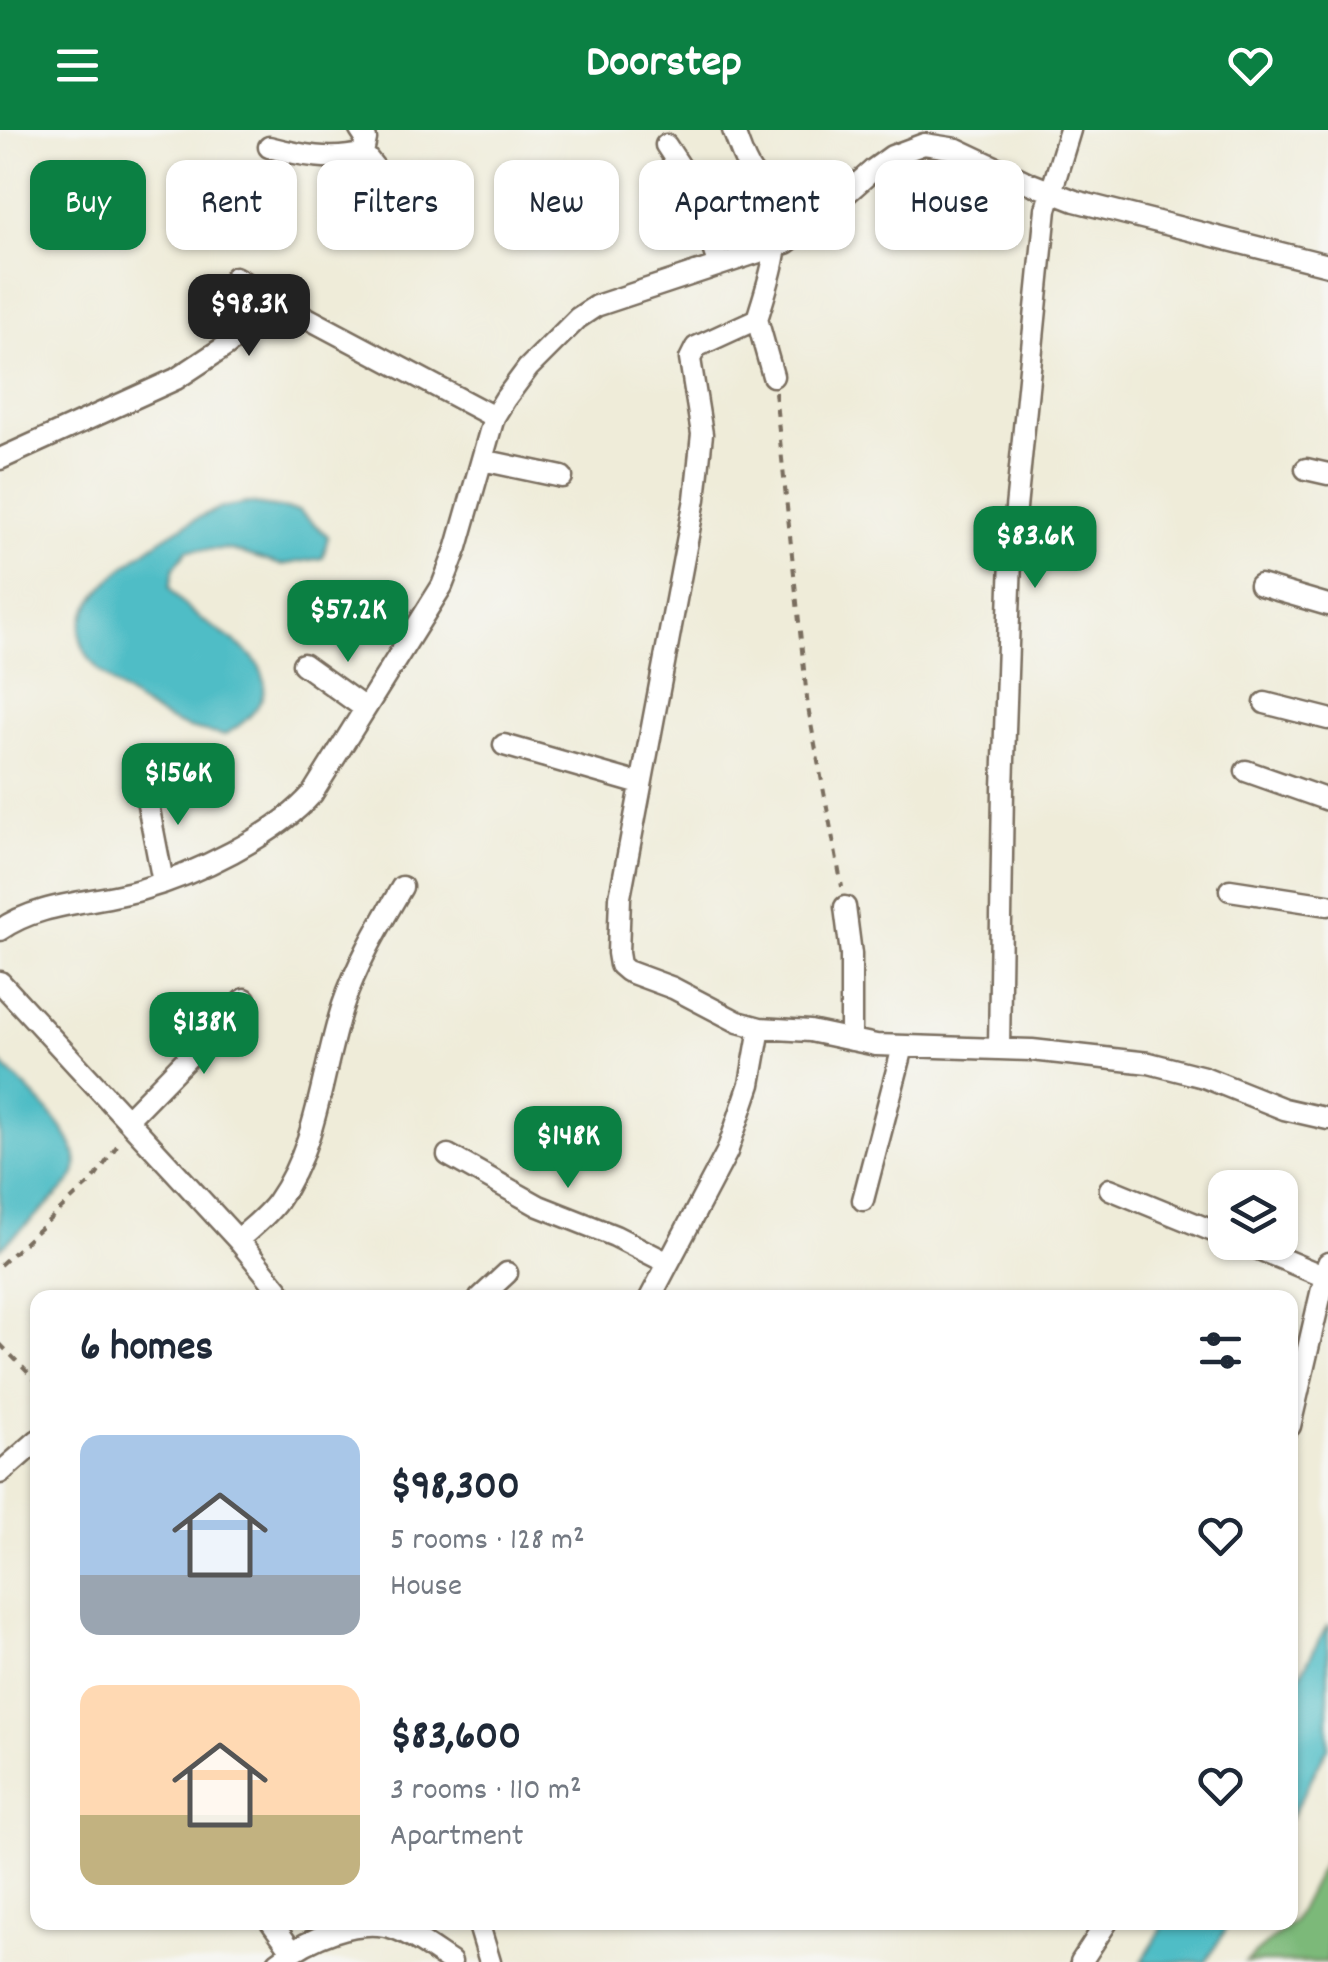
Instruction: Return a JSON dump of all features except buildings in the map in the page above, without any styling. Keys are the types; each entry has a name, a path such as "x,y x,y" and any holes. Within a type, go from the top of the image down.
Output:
{"street":[{"path":"360,130 366,139 363,153"},
{"path":"733,130 746,160"},
{"path":"999,1048 1012,558 1043,232 1050,192 1070,130"},
{"path":"855,185 892,156 924,144 957,149 1050,192 1328,265"},
{"path":"666,146 692,183 718,263"},
{"path":"270,147 314,156 346,158 363,153"},
{"path":"363,153 369,160"},
{"path":"0,930 29,915 163,882 278,827 294,814 312,794 451,566 494,417 528,368 578,318 596,306 767,250"},
{"path":"773,376 756,318 773,268 774,250"},
{"path":"235,277 494,417"},
{"path":"0,459 176,379 226,346 279,303"},
{"path":"756,318 696,347 690,358 702,434 697,483 620,898 620,965 674,988 724,1018 760,1028 810,1031 903,1047 999,1048 1149,1062 1328,1119"},
{"path":"482,460 562,476"},
{"path":"1306,468 1328,474"},
{"path":"1260,585 1328,604"},
{"path":"303,664 364,707"},
{"path":"1265,704 1328,720"},
{"path":"504,745 640,784"},
{"path":"1246,771 1328,800"},
{"path":"144,784 163,882"},
{"path":"238,1240 275,1206 294,1175 315,1123 342,1008 357,968 402,887"},
{"path":"1230,890 1328,905"},
{"path":"845,907 851,954 851,1040"},
{"path":"0,982 279,1290"},
{"path":"127,1120 245,999"},
{"path":"654,1290 727,1152 750,1084 760,1028"},
{"path":"863,1200 903,1047"},
{"path":"448,1154 540,1206 615,1236 668,1263"},
{"path":"1110,1189 1208,1229"},
{"path":"1296,1260 1326,1270 1298,1375"},
{"path":"489,1290 507,1273"},
{"path":"0,1473 30,1447"},
{"path":"275,1930 285,1956 348,1930"},
{"path":"400,1930 451,1962"},
{"path":"480,1930 490,1962"},
{"path":"1081,1962 1101,1930"}],"path":[{"path":"773,376 808,708 845,907"},
{"path":"0,1266 94,1179 118,1148 127,1120"},
{"path":"0,1344 30,1375"}],"green space":[{"path":"1328,1854 1328,1962 1245,1962 1283,1930 1298,1930 1298,1912"}],"water":[{"path":"248,503 299,511 328,536 323,558 281,565 228,549 187,550 174,568 170,587 178,598 246,651 263,675 262,698 256,709 224,735 186,727 138,703 93,663 80,634 84,616 96,597 134,560 201,517"},
{"path":"0,1062 52,1115 73,1147 77,1162 70,1182 0,1249"},
{"path":"1328,1624 1328,1747 1298,1804 1298,1679"},
{"path":"1160,1930 1226,1930 1206,1962 1142,1962"}]}
